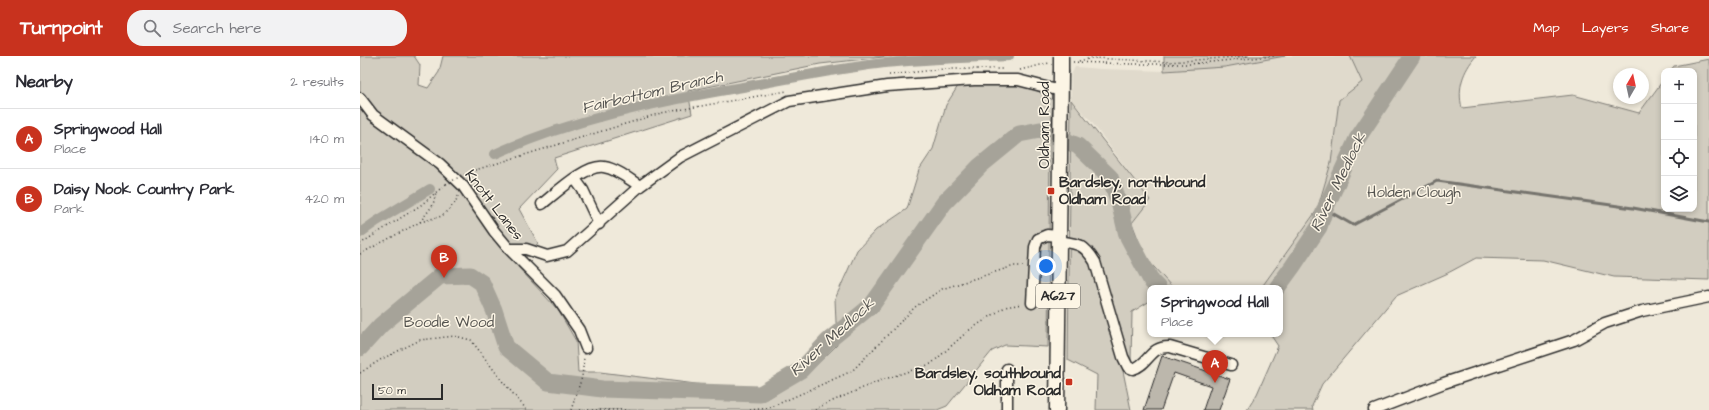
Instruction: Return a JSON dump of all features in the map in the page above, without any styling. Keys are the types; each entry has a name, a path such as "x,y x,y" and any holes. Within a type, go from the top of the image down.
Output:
{"highway":[{"name":"Oldham Road","path":"1057,410 1061,97 1063,63"}],"lane":[{"path":"509,249 526,249 547,256 567,252 640,186 680,157 789,101 887,86 974,80 1018,80 1061,97"},
{"name":"Knott Lanes","path":"360,98 373,116 463,181 494,231 509,249 555,295 579,330 586,348"},
{"path":"542,204 593,167 602,167 616,172 640,186"},
{"path":"575,179 583,190 599,224"},
{"path":"1032,303 1035,247 1038,238 1046,235 1059,238 1078,244 1088,250 1095,262 1123,357 1128,366 1133,369 1139,367 1153,351 1163,346 1170,346 1231,365"},
{"path":"1374,410 1444,383 1574,340 1605,323 1642,311 1709,297"},
{"path":"1007,369 1007,410"}],"path":[{"path":"1063,63 1092,58 1169,62 1250,56"},
{"path":"1016,70 1047,63 1189,64 1274,56"},
{"path":"889,75 944,69 1010,70"},
{"path":"360,254 420,222 442,216 455,203 463,181 472,171 661,113 793,90"},
{"path":"360,244 420,205 446,184 463,181"},
{"path":"420,222 433,205 436,192"},
{"path":"750,410 769,408 852,371 915,307 942,289 1014,266 1034,267"},
{"path":"815,410 879,380 931,364 968,331 1005,307 1032,303"},
{"path":"360,373 380,360 420,340 455,336 470,340 527,410"},
{"path":"571,410 575,402 582,377 586,348"},
{"path":"580,410 632,410"}],"shaded area":[{"path":"1285,56 1350,56 1362,82 1339,100 1331,163 1317,210 1263,285 1170,285 1145,257 1132,223 1150,200 1090,120 1071,100 1071,75 1075,67 1164,71 1225,67"}],"green space":[{"name":"Boodle Wood","path":"360,56 414,56 420,65 419,85 428,88 439,72 443,56 892,56 820,64 688,91 692,114 554,158 557,169 519,209 538,243 518,267 558,310 576,341 578,372 600,372 704,385 705,398 767,399 807,374 837,345 835,299 857,250 876,230 907,209 919,170 933,149 946,105 958,86 1005,83 1029,86 1053,100 1050,145 1048,347 1005,345 992,351 947,406 937,410 360,410"},
{"path":"1164,56 1285,56 1225,67 1164,71"},
{"name":"Holden Clough","path":"1350,56 1476,56 1471,62 1462,80 1460,94 1462,108 1573,95 1639,113 1646,104 1649,104 1649,99 1661,83 1661,212 1697,212 1697,68 1672,68 1674,66 1709,59 1709,280 1614,277 1543,260 1476,258 1446,274 1396,296 1322,384 1312,406 1313,410 1247,410 1257,394 1278,346 1272,337 1283,337 1283,285 1263,285 1317,210 1331,163 1339,100 1362,82"},
{"path":"1071,100 1150,200 1132,223 1145,257 1170,285 1147,285 1147,303 1132,312 1131,361 1122,366 1131,410 1096,410 1097,375 1068,360"}],"building":[{"path":"1162,356 1230,379 1219,410 1203,410 1211,386 1174,373 1161,410 1144,410"}],"waterway":[{"name":"Fairbottom Branch","path":"495,154 552,131 582,122 701,94 858,66 926,60 1009,56"},
{"name":"River Medlock","path":"1279,285 1319,227 1325,209 1357,139 1412,56"},
{"name":"River Medlock","path":"360,348 381,325 440,276 470,275 482,283 494,310 506,347 548,382 602,389 760,394 801,370 828,341 872,305 944,203 980,166 1019,134 1040,130 1078,146 1110,177 1120,206 1127,235 1155,285"},
{"path":"1325,209 1353,225 1437,181 1633,208 1709,222"},
{"name":"Fairbottom Branch","path":"360,233 430,189"}],"place":[{"name":"Bardsley, northbound Oldham Road","path":"1051,191"},
{"name":"Daisy Nook Country Park","path":"444,278"},
{"name":"Bardsley, southbound Oldham Road","path":"1069,382"},
{"name":"Springwood Hall","path":"1215,383"}]}
